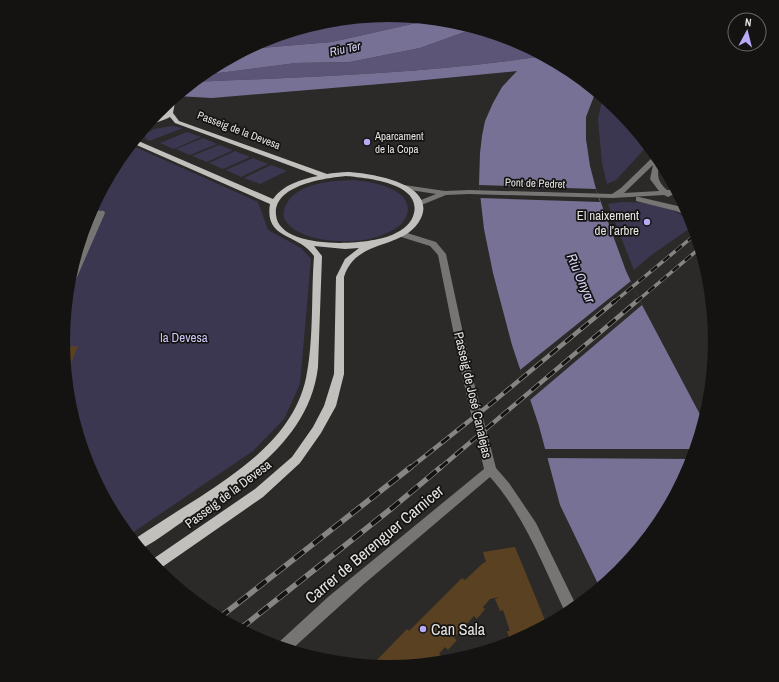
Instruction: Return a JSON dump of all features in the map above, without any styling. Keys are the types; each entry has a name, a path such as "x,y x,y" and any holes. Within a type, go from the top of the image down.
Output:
{"main road":[{"path":"160,119 170,113 171,108"},
{"name":"Passeig de la Devesa","path":"170,113 177,122 327,176"},
{"path":"139,143 274,203"},
{"path":"346,174 367,176 390,181 404,187 416,198 419,204 420,211 416,221 401,234 373,244 338,247 303,241 287,234 277,226 272,216 274,203 282,194 294,186 309,180 327,176 346,174"},
{"name":"Passeig de la Devesa","path":"142,542 231,482 263,457 280,440 293,423 306,397 313,364 318,256 314,250 303,241"},
{"name":"Passeig de la Devesa","path":"160,562 259,493 296,460 311,439 330,406 339,374 340,277 342,268 352,256 373,244"}],"street":[{"path":"615,196 624,190 654,163"},
{"path":"656,166 653,174 653,180 666,194 677,202"},
{"path":"404,187 445,193"},
{"name":"Pont de Pedret","path":"445,193 470,192 615,196"},
{"path":"419,204 445,193"},
{"path":"615,196 672,193"},
{"path":"615,196 658,203 680,210"},
{"path":"81,257 100,213 98,213"},
{"name":"Passeig de José Canalejas","path":"401,234 433,244 442,254 467,375 490,470 505,486 530,527 569,605"},
{"name":"Carrer de Berenguer Carnicer","path":"288,643 342,594 490,470"}],"green space":[{"path":"602,103 615,115 644,149 616,180 607,184 602,163 598,119"},
{"path":"172,126 183,128 149,141 145,138 145,136 154,129"},
{"path":"187,132 201,137 174,149 160,143"},
{"path":"203,138 217,144 190,155 176,149"},
{"path":"219,145 233,150 207,162 192,156"},
{"name":"la Devesa","path":"136,147 258,202 268,230 301,248 311,259 300,384 284,419 253,451 134,532 103,482 87,444 81,424 73,383 70,341 73,299 81,258 87,238 103,200 113,181"},
{"path":"235,151 250,157 223,169 209,163"},
{"path":"253,158 268,164 241,177 226,170"},
{"path":"271,165 287,171 260,184 244,178"},
{"path":"354,180 379,184 402,196 406,202 408,210 405,219 401,224 389,232 368,239 356,241 333,241 311,237 296,230 286,222 284,218 285,206 293,196 300,191 317,184"},
{"path":"622,202 661,206 683,216 688,229 650,256 634,270 608,204"}],"shaded area":[{"path":"369,23 414,23 332,42 263,48 287,39 327,28"},
{"path":"466,31 512,46 535,57 457,67 326,76 204,82 216,73 296,63 350,62 420,48"}],"water":[{"name":"Riu Ter","path":"414,23 452,28 466,31 420,48 350,62 296,63 216,73 263,48 332,42"},
{"name":"Riu Onyar","path":"535,57 567,76 594,96 586,117 586,139 590,166 596,189 626,271 642,305 700,414 692,444 676,482 666,501 643,535 615,567 598,583 560,505 539,426 512,345 493,273 484,229 479,185 480,153 485,121 502,87 517,71 212,98 185,96 204,82 326,76 457,67"}],"pier":[{"path":"479,185 596,189 600,202 480,198"},
{"path":"631,281 642,305 530,400 520,370"},
{"path":"543,449 690,449 686,459 546,458"}],"building":[{"path":"78,346 71,363 71,362 70,347"},
{"path":"515,547 545,619 509,637 507,631 510,631 503,610 500,611 495,599 499,597 490,599 483,607 485,609 477,619 474,616 454,638 457,640 448,650 445,647 439,654 441,656 410,659 377,659 407,629 409,631 462,578 465,580 486,562 483,552"}],"railway":[{"path":"614,302 692,237"},
{"path":"636,302 696,251"},
{"path":"410,468 493,402 615,301"},
{"path":"440,468 637,301"},
{"path":"225,614 411,467"},
{"path":"245,625 441,467"}],"place":[{"name":"Aparcament de la Copa","path":"367,142"},
{"name":"El naixement de l’arbre","path":"647,222"},
{"name":"Can Sala","path":"423,629"}]}
